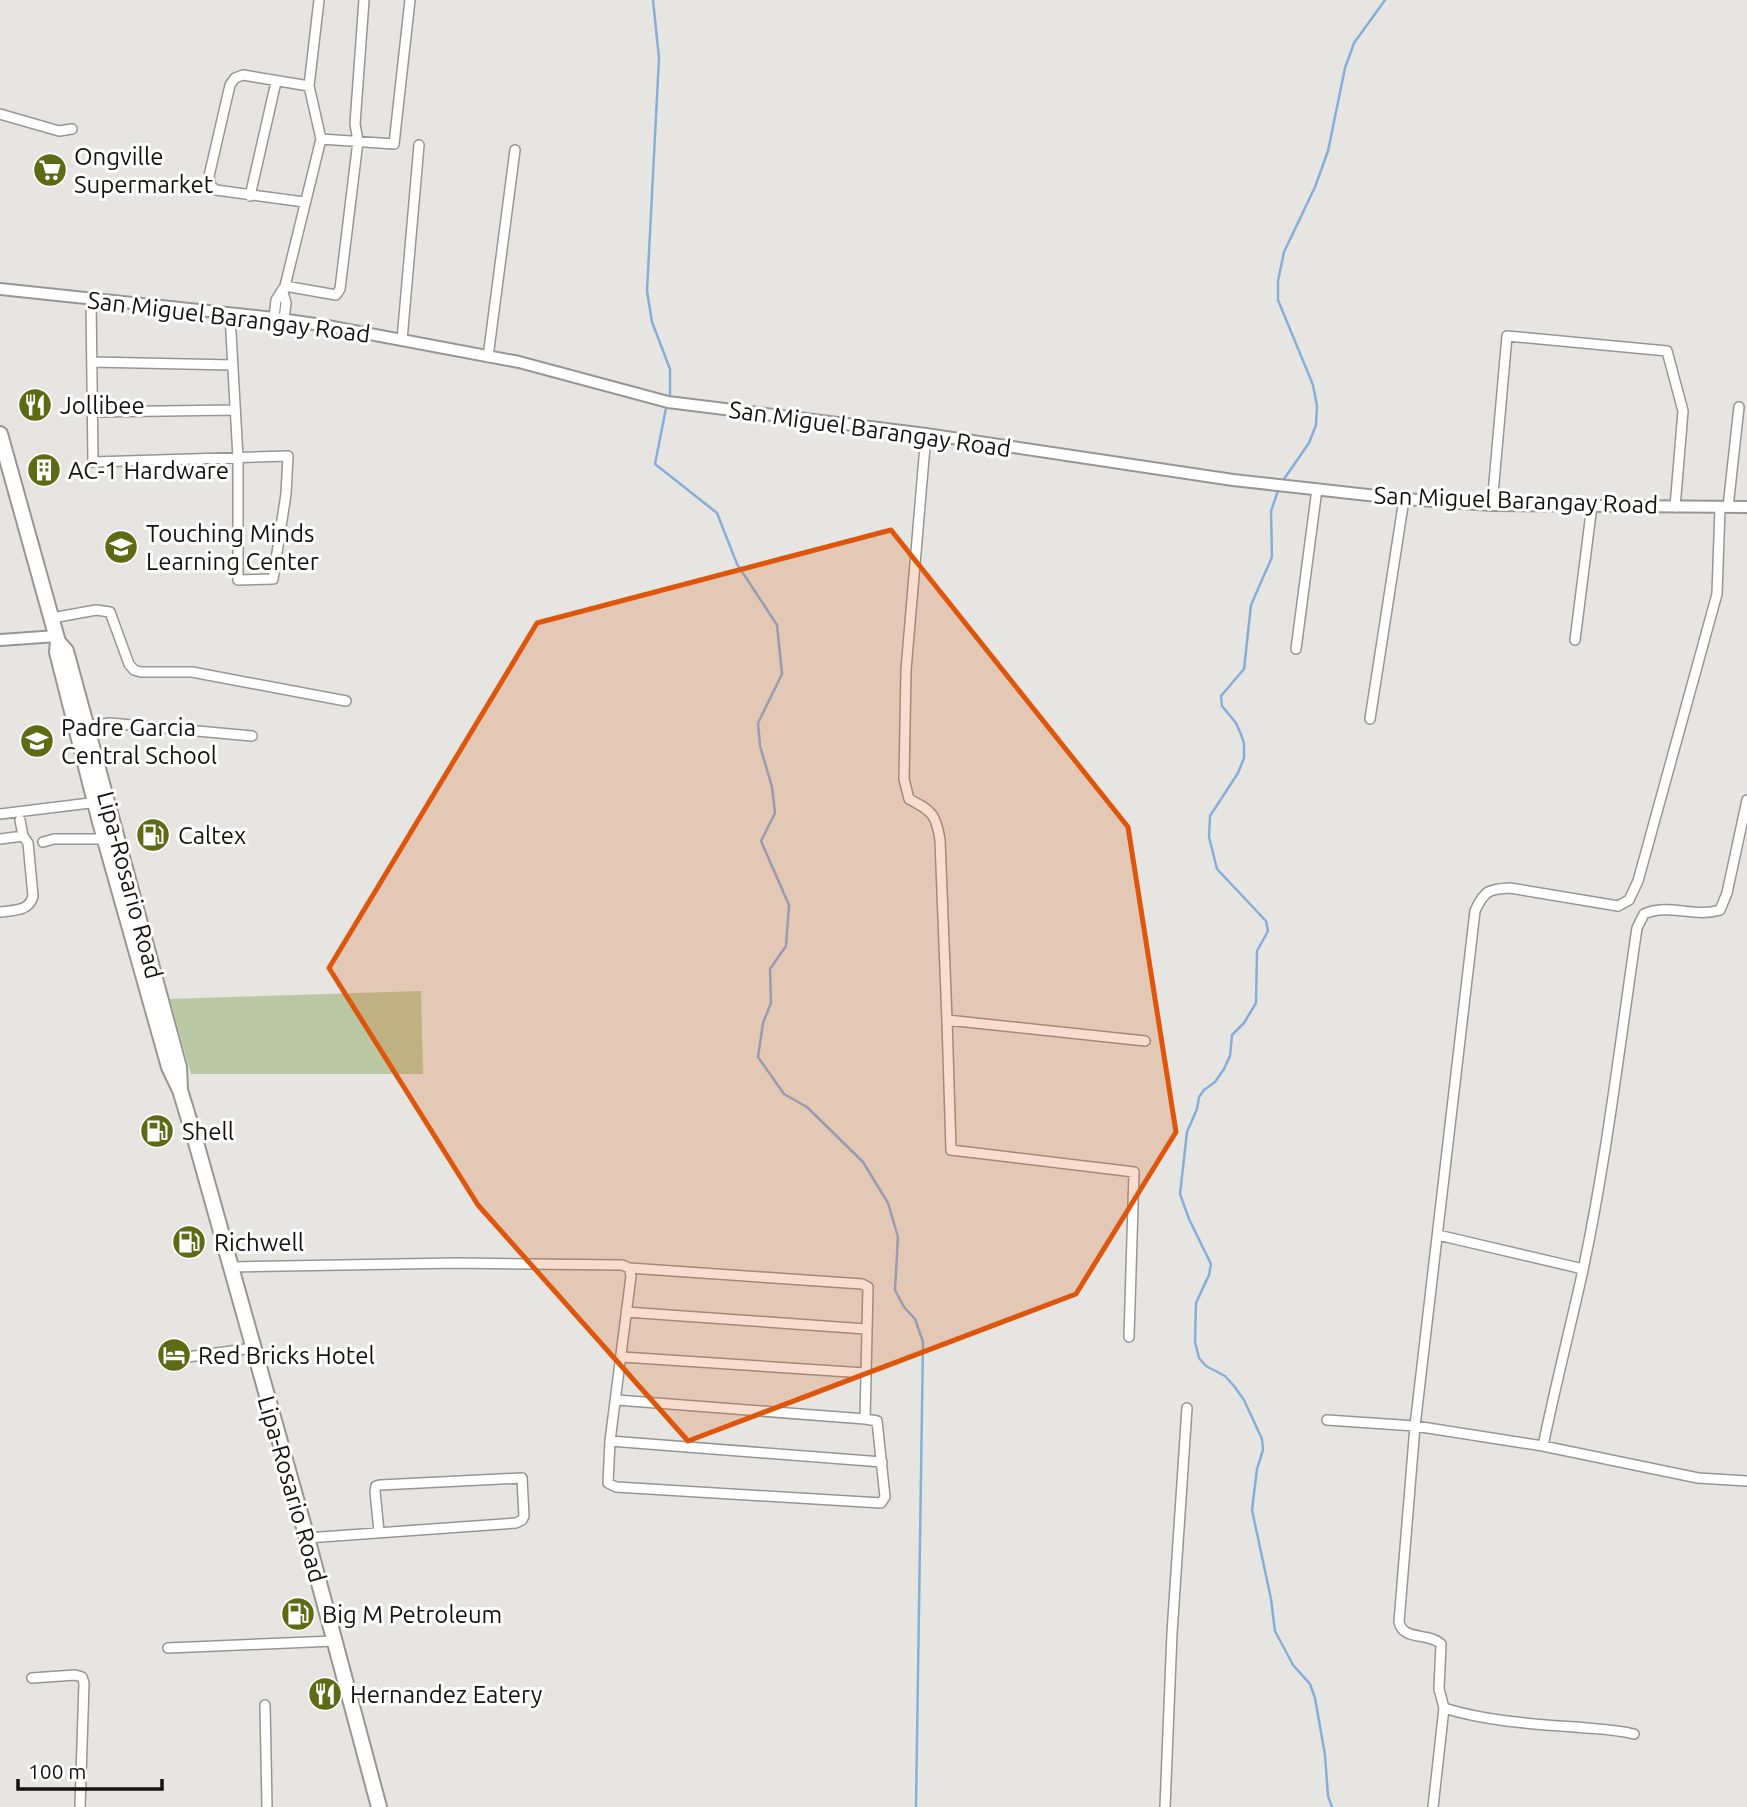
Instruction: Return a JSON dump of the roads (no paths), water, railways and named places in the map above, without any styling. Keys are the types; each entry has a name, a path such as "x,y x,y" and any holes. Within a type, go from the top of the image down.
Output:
{"main road":[{"name":"Lipa-Rosario Road","path":"0,434 58,639 66,651 82,727 169,1067 180,1090 231,1267 379,1807"}],"street":[{"path":"279,318 276,300 284,289 321,138 309,86 319,0"},
{"path":"284,289 336,295 340,289 358,141 355,124 364,0"},
{"path":"321,138 394,144 410,0"},
{"path":"304,202 216,190 211,186 209,176 230,85 235,78 243,75 309,86"},
{"path":"250,196 276,82"},
{"path":"0,114 60,131 72,129"},
{"path":"401,340 419,145"},
{"path":"488,357 515,150"},
{"name":"San Miguel Barangay Road","path":"0,289 279,318 529,365 668,402 926,434 1194,475 1404,499 1492,505 1747,507"},
{"path":"91,300 93,462 238,458 288,456 286,495 273,579 238,580 238,458 230,315"},
{"path":"1492,505 1507,336 1667,351 1683,411 1675,507"},
{"path":"92,362 233,365"},
{"path":"1433,1807 1444,1708 1439,1689 1441,1644 1435,1639 1405,1633 1399,1622 1415,1426 1475,911 1483,895 1494,889 1510,888 1618,906 1629,900 1638,881 1717,594 1724,508 1739,407"},
{"path":"93,412 235,410"},
{"path":"926,434 906,670 904,779 909,799 937,818 940,841 951,1150 1134,1172 1129,1337"},
{"path":"1296,649 1317,489"},
{"path":"1370,719 1404,499"},
{"path":"1575,640 1592,505"},
{"path":"52,618 96,610 110,612 129,664 141,672 192,672 346,701"},
{"path":"0,640 58,639"},
{"path":"82,727 110,723 252,736"},
{"path":"1543,1446 1583,1269 1601,1170 1637,928 1644,914 1658,908 1706,914 1720,910 1727,892 1747,800"},
{"path":"0,814 101,802"},
{"path":"0,912 26,908 32,903 26,839 20,820"},
{"path":"0,839 72,844 82,840 111,838"},
{"path":"947,1020 1145,1041"},
{"path":"1438,1236 1583,1269"},
{"path":"231,1267 456,1263 622,1265 629,1268 862,1284 868,1287 865,1419"},
{"path":"617,1400 877,1421 885,1497 881,1503 875,1504 616,1487 608,1483 610,1441 631,1276 629,1268"},
{"path":"626,1312 866,1329"},
{"path":"180,1358 253,1348"},
{"path":"622,1357 864,1373"},
{"path":"1165,1807 1172,1633 1187,1408"},
{"path":"1327,1420 1415,1426 1543,1446 1698,1478 1747,1481"},
{"path":"610,1441 882,1462"},
{"path":"307,1538 516,1522 524,1516 522,1478 376,1486 374,1492 379,1531"},
{"path":"168,1648 334,1641"},
{"path":"32,1678 75,1675 82,1677 84,1683 79,1807"},
{"path":"265,1705 267,1807"},
{"path":"1444,1708 1465,1715 1576,1727 1612,1728 1634,1734"}],"waterway":[{"path":"653,0 659,58 647,291 652,322 670,369 670,394"},
{"path":"1284,479 1309,443 1316,425 1317,406 1313,385 1278,300 1278,281 1284,252 1315,187 1328,151 1345,68 1354,43 1385,0"},
{"path":"666,408 655,464 717,513 737,564 777,625 782,674 758,723 760,746 772,787 775,813 761,841 789,905 786,946 770,969 771,1003 763,1023 758,1057 784,1094 807,1107 863,1162 888,1203 898,1237 895,1290 904,1307 915,1319 923,1342 916,1807"},
{"path":"1278,491 1271,511 1272,557 1251,605 1244,669 1221,696 1222,706 1240,732 1244,743 1244,758 1238,773 1210,816 1209,837 1217,869 1266,921 1268,931 1257,951 1256,1003 1244,1023 1232,1035 1230,1056 1224,1069 1199,1097 1187,1132 1180,1194 1211,1264 1196,1303 1195,1342 1199,1358 1206,1366 1225,1376 1244,1400 1262,1439 1263,1450 1257,1469 1252,1510 1275,1631 1293,1665 1310,1684 1315,1698 1325,1755 1328,1796 1332,1807"}],"place":[{"name":"Ongville Supermarket","path":"50,170"},
{"name":"Jollibee","path":"35,405"},
{"name":"AC-1 Hardware","path":"44,470"},
{"name":"Touching Minds Learning Center","path":"121,547"},
{"name":"Padre Garcia Central School","path":"37,741"},
{"name":"Caltex","path":"153,835"},
{"name":"Shell","path":"157,1131"},
{"name":"Richwell","path":"189,1242"},
{"name":"Red Bricks Hotel","path":"174,1355"},
{"name":"Big M Petroleum","path":"298,1614"},
{"name":"Hernandez Eatery","path":"325,1694"}]}
